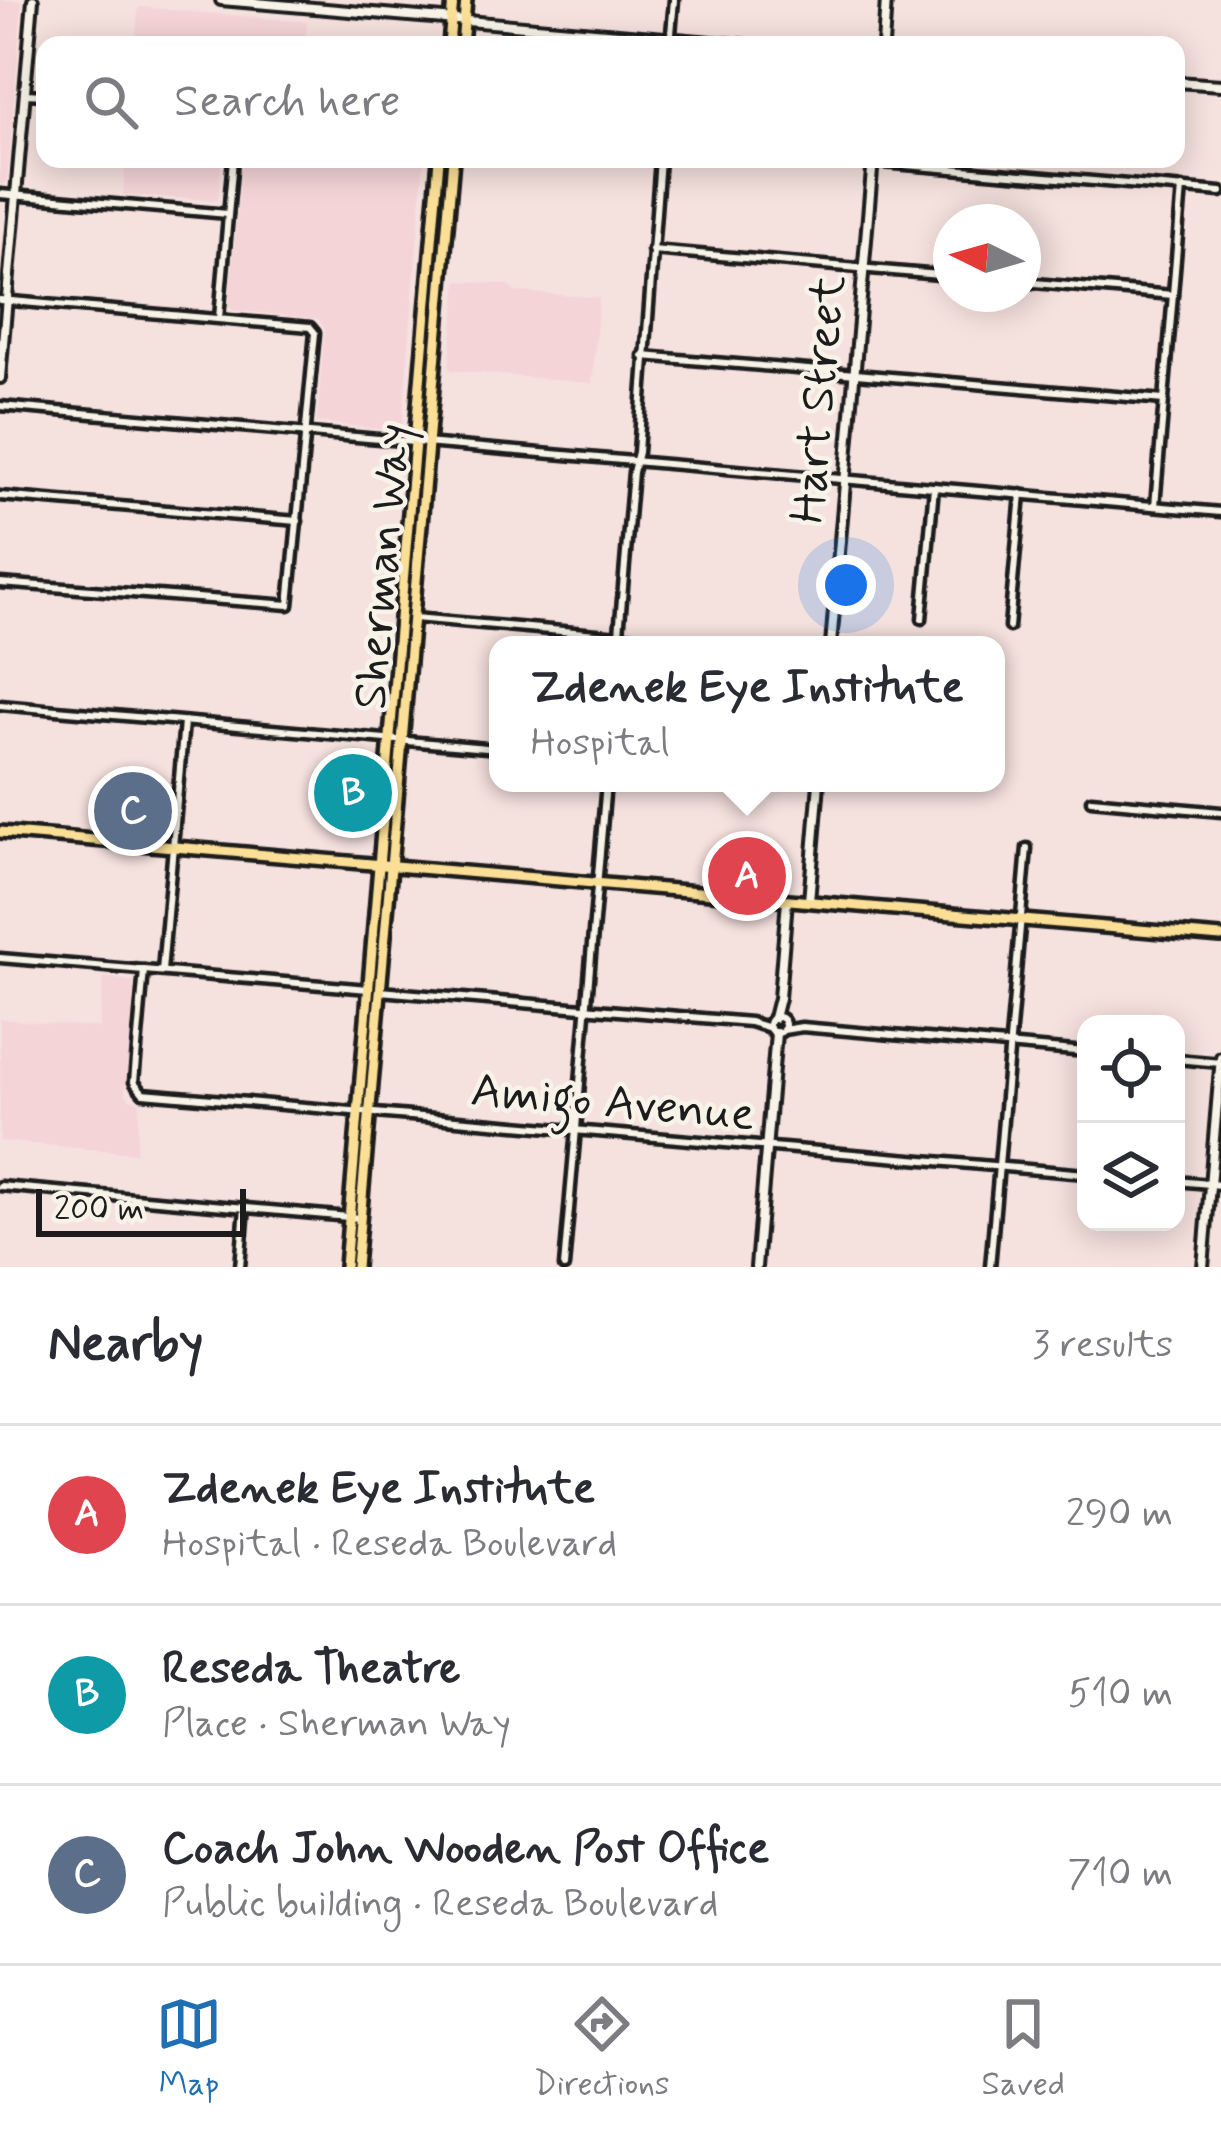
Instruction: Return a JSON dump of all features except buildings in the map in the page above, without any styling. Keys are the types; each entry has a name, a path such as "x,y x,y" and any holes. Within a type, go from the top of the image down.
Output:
{"main road":[{"path":"450,36 453,0"},
{"path":"463,36 466,0"},
{"name":"Sherman Way","path":"345,1267 364,1112 421,443 438,168"},
{"name":"Sherman Way","path":"421,443 452,168"},
{"path":"0,832 1221,937"},
{"name":"Sherman Way","path":"354,1217 356,1267"}],"street":[{"path":"0,378 3,300 33,0"},
{"path":"221,0 611,36"},
{"path":"671,36 674,0"},
{"path":"884,36 886,0"},
{"path":"1185,83 1221,86"},
{"path":"25,94 36,95"},
{"path":"219,319 232,168"},
{"path":"618,636 659,168"},
{"name":"Hart Street","path":"832,636 872,168"},
{"path":"961,168 1221,192"},
{"path":"1155,506 1182,188"},
{"path":"0,194 228,214"},
{"path":"652,250 933,274"},
{"path":"1041,284 1172,295"},
{"path":"0,583 289,605 314,328 3,300"},
{"path":"644,356 1164,400"},
{"path":"0,406 1221,512"},
{"path":"922,619 934,487"},
{"path":"1010,627 1021,494"},
{"path":"0,496 298,521"},
{"path":"406,616 576,636"},
{"path":"0,705 489,748"},
{"path":"162,971 184,722"},
{"path":"564,1267 605,792"},
{"path":"809,901 818,792"},
{"path":"1091,800 1221,812"},
{"path":"990,1267 1027,848"},
{"path":"756,1267 788,899"},
{"path":"0,958 1077,1051"},
{"name":"Amigo Avenue","path":"144,970 136,1087 143,1093 1077,1173"},
{"path":"1185,1059 1221,1060 1216,1185 1203,1267"},
{"path":"1185,1182 1216,1185"},
{"path":"0,1186 354,1217"},
{"path":"240,1267 245,1207"}],"shaded area":[{"path":"0,0 22,1 7,181 3,184 0,184"},
{"path":"139,7 307,22 306,36 136,36"},
{"path":"125,168 221,168 218,200 123,195"},
{"path":"241,168 423,168 398,431 317,422 325,329 318,319 229,306"},
{"path":"458,281 508,285 515,292 599,298 592,383 449,370"},
{"path":"104,977 134,982 125,1093 140,1102 136,1153 0,1141 0,1019 99,1028"}],"place":[{"name":"Reseda Theatre","path":"353,793"},
{"name":"Coach John Wooden Post Office","path":"133,811"},
{"name":"Zdenek Eye Institute","path":"747,876"}]}
